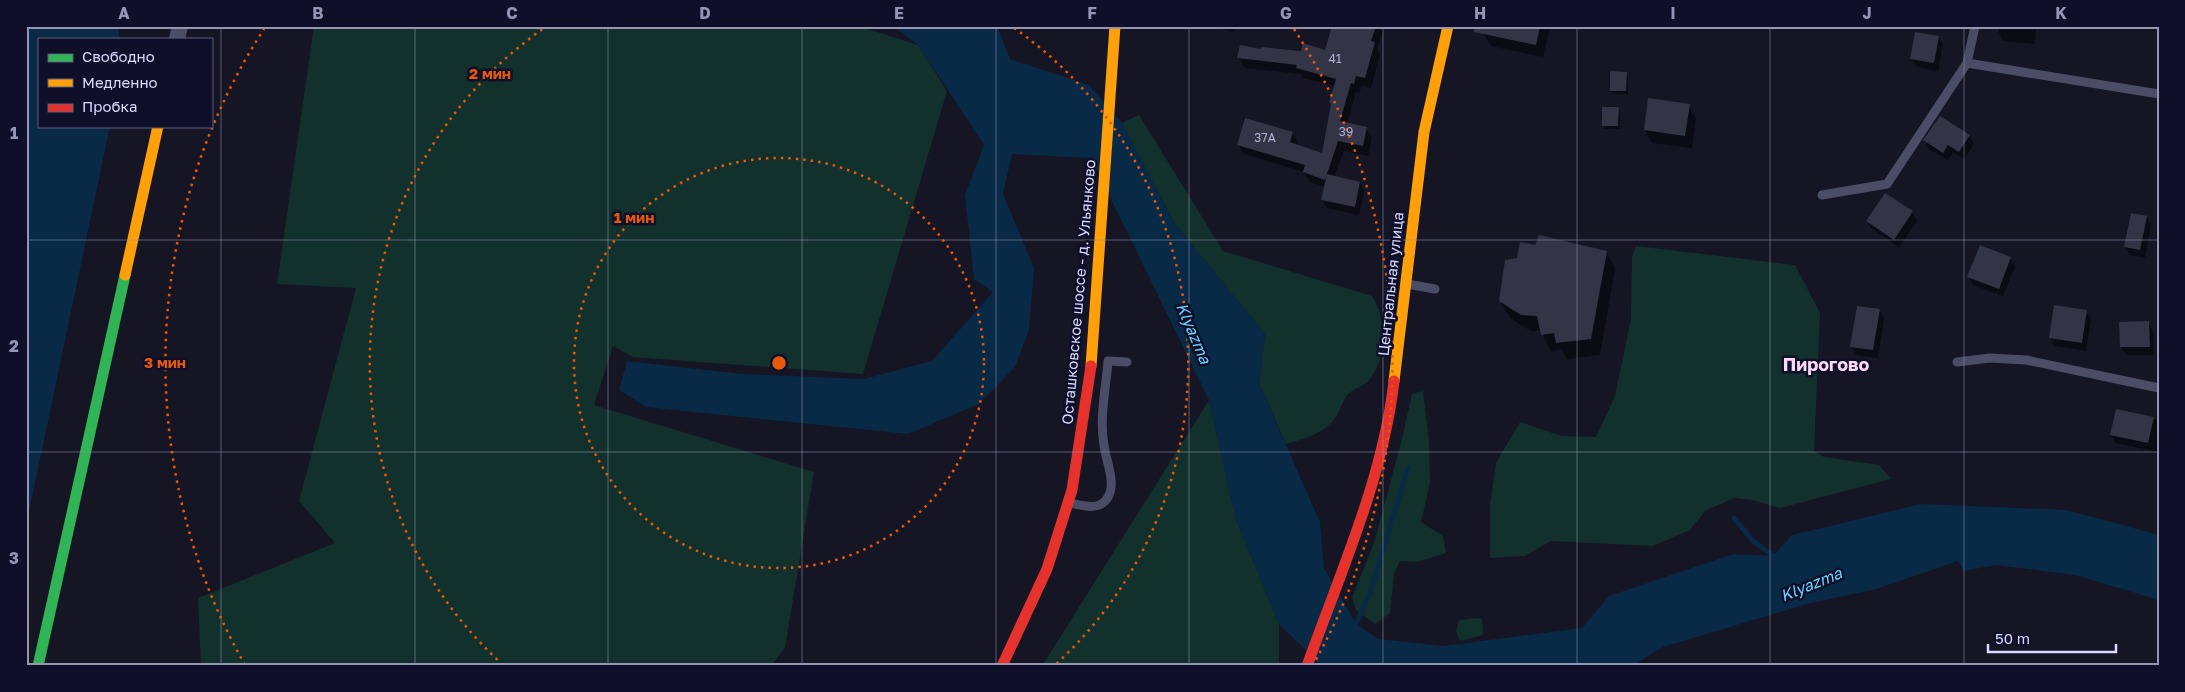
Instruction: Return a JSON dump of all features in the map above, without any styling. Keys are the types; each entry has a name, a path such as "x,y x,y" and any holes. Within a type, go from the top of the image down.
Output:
{"street":[{"name":"Центральная улица","path":"1307,666 1371,488 1392,410 1414,202 1424,132 1448,26"},
{"name":"Осташковское шоссе - д. Ульянково","path":"1002,666 1047,569 1068,502 1081,440 1091,372 1115,30"},
{"path":"38,666 158,128"}],"lane":[{"path":"1822,196 1886,184 1967,62 1975,26"},
{"path":"1967,62 2159,94"},
{"path":"1406,284 1435,289"},
{"path":"1957,362 1990,358 2026,360 2159,388"},
{"path":"1068,502 1092,507 1105,502 1110,494 1112,484 1102,430 1108,361 1127,362"}],"green space":[{"path":"314,26 858,26 918,45 947,91 863,374 633,357 613,346 594,405 814,472 785,648 771,666 201,666 198,598 335,543 299,501 356,288 277,284"},
{"path":"1139,115 1223,251 1372,296 1377,305 1382,327 1383,338 1380,360 1370,379 1348,394 1337,415 1321,431 1286,444 1259,384 1265,334 1174,223 1122,123"},
{"path":"1636,246 1795,265 1820,313 1814,451 1824,457 1879,465 1891,479 1780,508 1752,500 1734,498 1705,511 1690,530 1653,546 1551,541 1525,556 1490,558 1490,505 1496,463 1520,422 1561,436 1596,437 1615,396 1631,319 1632,257"},
{"path":"1423,391 1429,442 1430,483 1421,522 1443,536 1446,553 1417,562 1400,561 1394,574 1390,613 1375,624 1356,610 1352,598 1375,540 1412,394"},
{"path":"1209,400 1236,519 1279,624 1279,666 1042,666"},
{"path":"1482,619 1483,635 1460,641 1456,631 1459,620"}],"water":[{"path":"26,26 119,26 119,38 38,38 38,128 110,128 26,526"},
{"name":"Klyazma","path":"893,26 997,26 1010,59 1089,85 1122,123 1174,223 1265,334 1259,384 1320,522 1324,568 1356,624 1378,639 1444,646 1582,628 1609,596 1733,554 1773,556 1792,535 1921,504 2067,510 2159,535 2159,600 2075,575 1996,565 1964,571 1958,561 1876,589 1807,604 1663,647 1632,666 1322,666 1279,624 1236,519 1209,400 1091,158 1012,154 1003,194 1034,268 1029,330 1015,367 979,404 908,434 646,407 619,390 627,361 742,374 864,379 932,361 993,292 974,279 965,195 984,145 918,45"}],"building":[{"path":"1332,26 1376,26 1371,41 1375,42 1365,78 1356,76 1354,84 1351,83 1340,121 1367,127 1363,146 1338,141 1325,180 1303,172 1305,165 1237,145 1245,118 1293,132 1290,142 1322,153 1331,104 1329,103 1336,79 1296,68 1297,65 1237,58 1240,45 1261,49 1261,47 1301,51 1303,43 1325,50"},
{"path":"1475,26 1540,26 1536,45 1474,32"},
{"path":"1915,32 1939,36 1934,63 1910,59"},
{"path":"1610,71 1627,72 1626,91 1610,91"},
{"path":"1648,98 1690,104 1685,136 1644,130"},
{"path":"1602,107 1619,107 1618,126 1602,126"},
{"path":"1940,116 1970,135 1959,152 1948,145 1943,153 1923,140"},
{"path":"1327,174 1360,182 1355,207 1321,200"},
{"path":"1885,193 1913,211 1894,240 1866,221"},
{"path":"2131,213 2147,216 2140,250 2124,247"},
{"path":"1539,235 1607,251 1591,339 1556,343 1554,333 1541,335 1537,316 1521,315 1499,301 1505,260 1517,258 1520,242 1535,245"},
{"path":"1980,245 2011,257 1999,289 1967,277"},
{"path":"2054,305 2087,310 2082,343 2049,338"},
{"path":"1857,306 1880,309 1873,350 1850,347"},
{"path":"2149,321 2150,347 2120,347 2119,322"},
{"path":"2116,409 2154,417 2148,443 2110,435"}],"waterway":[{"path":"1356,624 1370,593 1408,468"},
{"path":"1734,518 1753,541 1774,556"}],"traffic: fast":[{"path":"38,666 125,275"}],"traffic: slow":[{"path":"1091,366 1115,26"},
{"path":"1394,381 1424,132 1448,26"},
{"path":"125,275 158,128"}],"traffic: jam":[{"path":"1002,666 1047,569 1072,490 1091,366"},
{"path":"1307,666 1370,490 1388,418 1394,381"}],"district":[{"name":"Пирогово","path":"1826,365"}]}
